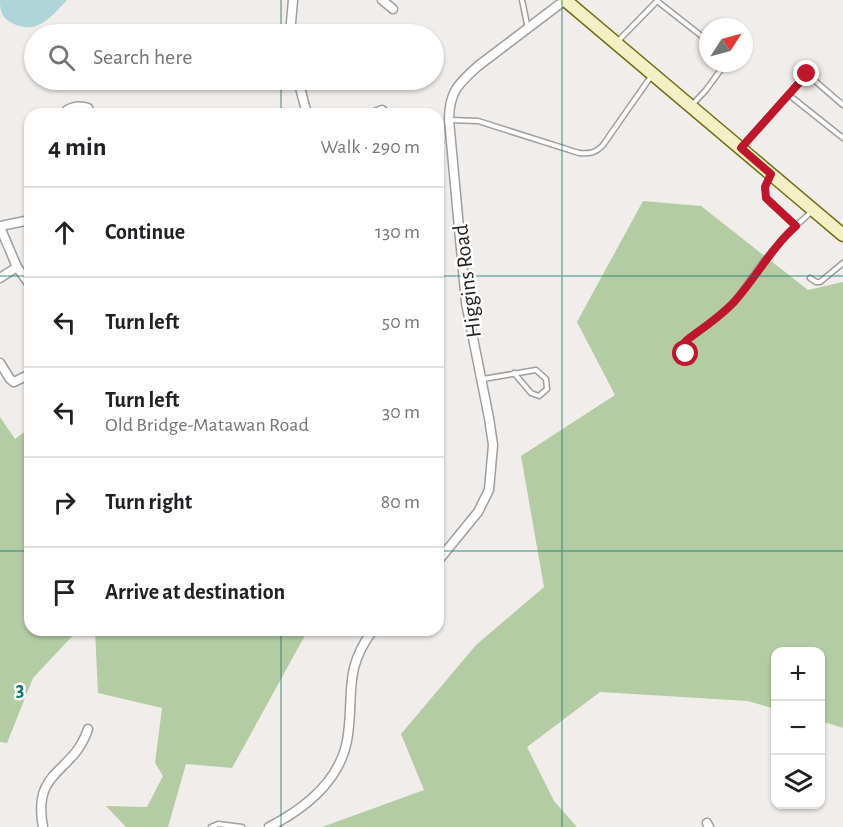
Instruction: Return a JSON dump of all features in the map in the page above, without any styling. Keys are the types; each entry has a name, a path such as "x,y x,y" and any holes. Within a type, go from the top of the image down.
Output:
{"main road":[{"path":"565,0 843,235"}],"street":[{"path":"291,24 293,0"},
{"path":"382,0 393,9"},
{"name":"Higgins Road","path":"444,554 478,512 489,490 493,445 466,303 449,120 452,94 478,66 565,0"},
{"path":"301,90 305,108"},
{"path":"71,108 81,106 88,108"},
{"path":"24,221 0,226 17,267 24,277"},
{"path":"0,278 17,267"},
{"path":"0,363 14,382 24,377"},
{"path":"269,827 288,818 310,802 327,784 341,759 347,741 352,673 368,636"},
{"path":"43,827 40,810 42,795 48,781 78,752 88,729"}],"lane":[{"path":"522,0 528,29"},
{"path":"616,44 657,2 699,34"},
{"path":"691,106 719,72"},
{"path":"449,120 478,121 579,153 590,154 603,146 652,74"},
{"path":"741,148 807,74 843,105"},
{"path":"789,95 843,138"},
{"path":"771,174 765,187 766,198 796,226"},
{"path":"691,361 686,354 684,343 735,301 761,264 785,236 814,210"},
{"path":"810,278 820,282 843,262"},
{"path":"482,379 514,373 536,370 546,379 547,389 539,396 531,393 514,373"},
{"path":"211,827 218,824 242,827"}],"green space":[{"path":"643,201 701,206 808,290 843,282 843,728 825,722 825,647 771,647 771,708 748,701 600,692 527,747 554,801 577,827 322,827 424,790 401,734 476,645 544,587 521,456 615,395 577,322"},
{"path":"0,417 15,439 24,432 24,636 72,636 33,678 7,743 0,742"},
{"path":"95,636 305,636 232,768 186,764 168,827 126,827 106,806 147,807 163,776 155,763 162,708 98,693"}],"water":[{"path":"0,0 67,0 41,24 21,26 5,18 1,11"}],"route":[{"path":"686,354 684,343 735,301 761,264 796,226 766,198 765,187 771,174 741,148 807,74"}]}
